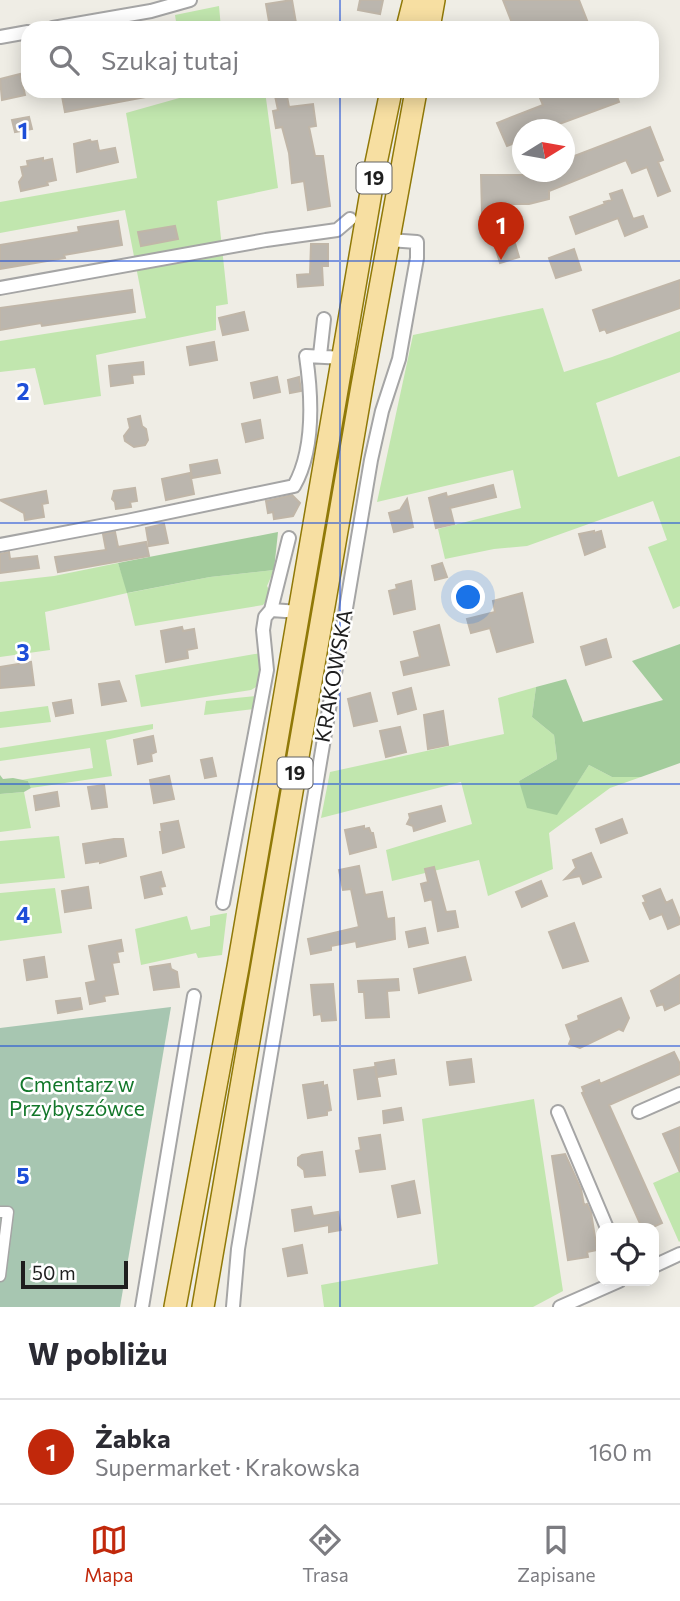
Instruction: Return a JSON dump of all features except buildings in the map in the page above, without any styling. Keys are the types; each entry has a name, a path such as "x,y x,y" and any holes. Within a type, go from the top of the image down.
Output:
{"main road":[{"path":"409,21 414,0"},
{"path":"430,21 434,0"},
{"name":"19","path":"176,1307 390,98"},
{"name":"KRAKOWSKA","path":"203,1307 415,98"}],"street":[{"path":"93,21 151,11 190,0"},
{"path":"0,37 21,33"},
{"path":"0,288 266,240 337,230 350,219"},
{"name":"KRAKOWSKA","path":"233,1307 238,1249 371,460 382,411 399,359 417,258 417,242 389,240"},
{"path":"320,355 324,319"},
{"path":"0,545 293,486 302,472 311,416 306,356 344,358"},
{"path":"223,903 267,670 263,630 265,617 271,610 289,538"},
{"path":"271,610 300,612"},
{"path":"142,1307 194,996"},
{"path":"639,1112 680,1094"},
{"path":"558,1112 605,1223"},
{"path":"0,1212 8,1212 0,1276"},
{"path":"659,1264 680,1254"},
{"path":"560,1307 605,1286"}],"green space":[{"path":"219,6 220,21 176,21 175,15"},
{"path":"179,98 266,98 278,188 217,201 228,304 216,306 216,330 96,355 101,396 44,405 35,368 0,372 0,341 146,318 125,210 0,233 0,202 137,178 126,113"},
{"path":"543,308 564,372 680,331 680,372 596,403 618,477 680,456 680,606 673,609 648,547 667,540 653,501 527,546 494,549 445,559 438,529 521,508 513,470 377,502 413,335"},
{"path":"278,532 274,570 210,577 127,593 118,563"},
{"path":"118,563 128,593 210,577 274,570 267,586 269,596 263,605 135,626 127,593 45,612 50,650 0,657 0,582 54,576"},
{"path":"680,644 680,763 641,777 612,777 589,765 557,815 527,808 519,781 557,759 554,735 532,717 536,687 566,679 583,722 663,700 632,661"},
{"path":"261,653 259,685 251,690 141,707 135,675"},
{"path":"536,687 532,717 554,735 557,759 519,781 557,814 589,765 612,777 641,777 610,788 549,833 553,869 488,896 479,860 392,881 386,850 472,824 461,782 321,818 330,772 504,734 498,698"},
{"path":"256,696 254,709 204,715 206,701"},
{"path":"48,706 51,722 0,728 0,712"},
{"path":"153,724 153,729 106,740 112,776 31,788 28,781 21,780 93,768 90,748 0,761 0,748"},
{"path":"0,775 3,779 28,781 31,788 24,792 0,794"},
{"path":"24,792 31,828 0,832 0,794"},
{"path":"59,836 65,878 0,884 0,841"},
{"path":"55,888 62,933 0,941 0,893"},
{"path":"227,913 222,955 198,958 196,953 141,965 135,929 187,916 191,930 210,926 210,916"},
{"name":"Cmentarz w Przybyszówce","path":"171,1007 120,1307 0,1307 0,1028"},
{"path":"534,1099 563,1291 533,1307 324,1307 321,1285 438,1264 422,1119"},
{"path":"680,1171 680,1241 679,1242 653,1183"}],"place":[{"name":"Żabka","path":"501,260"}]}
